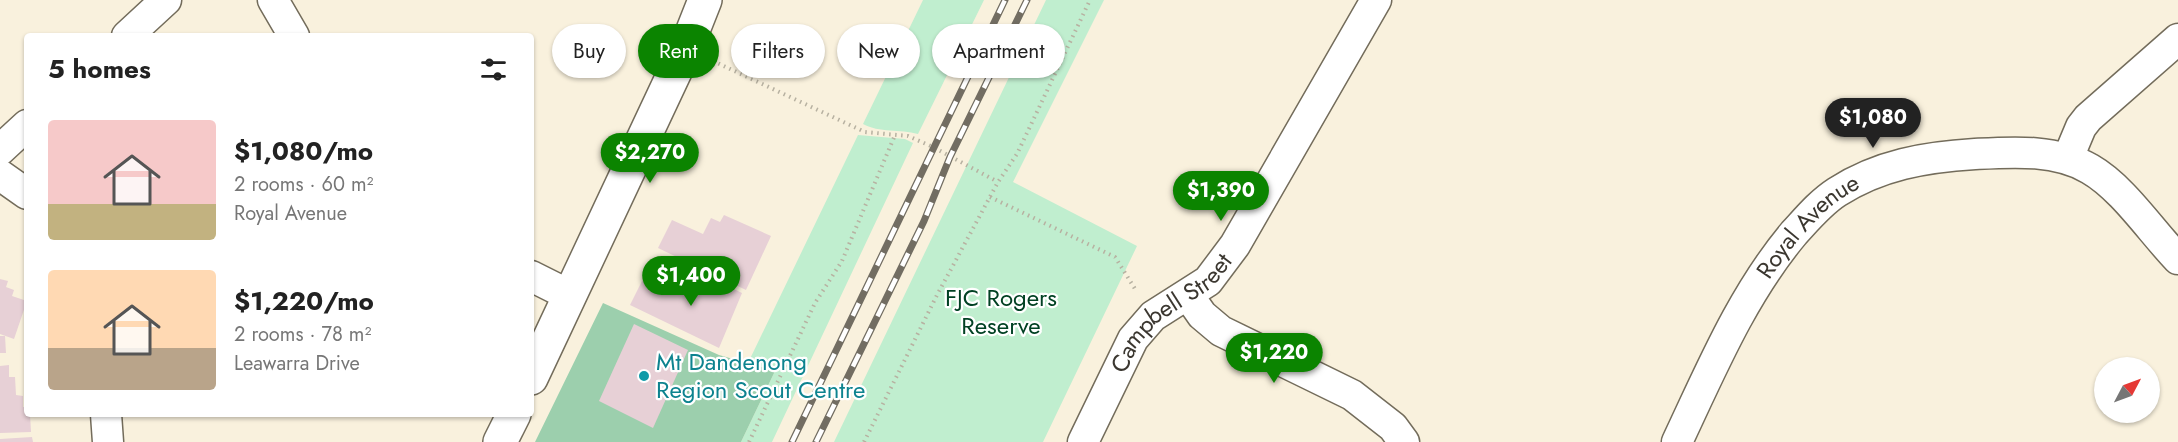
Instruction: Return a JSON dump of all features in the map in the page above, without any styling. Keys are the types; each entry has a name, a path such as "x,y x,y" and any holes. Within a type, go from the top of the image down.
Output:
{"street":[{"path":"130,33 166,0"},
{"path":"273,0 292,33"},
{"path":"696,24 705,0"},
{"name":"Campbell Street","path":"1083,442 1133,339 1153,316 1208,281 1235,245 1376,0"},
{"path":"2068,158 2081,127 2088,118 2178,39"},
{"path":"534,371 672,78"},
{"path":"0,150 24,128"},
{"name":"Royal Avenue","path":"1677,442 1733,324 1775,256 1808,217 1836,193 1904,163 1932,157 1998,153 2068,158 2110,183 2178,259"},
{"path":"0,175 24,192"},
{"path":"534,278 569,295"},
{"path":"1188,295 1202,315 1221,331 1352,395 1393,427 1404,442"},
{"path":"106,417 108,442"},
{"path":"500,442 512,417"}],"path":[{"path":"864,442 936,297 998,182 1017,154 1090,0"},
{"path":"719,63 865,132 908,136 998,182"},
{"path":"749,442 814,303 842,261 895,135"},
{"path":"990,197 1114,257 1153,316"}],"green space":[{"path":"923,0 984,0 972,24 932,24 932,78 946,78 918,134 869,127 863,124 885,78 920,78 920,24 911,24"},
{"name":"FJC Rogers Reserve","path":"1046,0 1104,0 1065,78 1065,24 1034,24"},
{"name":"FJC Rogers Reserve","path":"1009,78 1065,78 1013,182 1137,246 1043,442 834,442"},
{"path":"858,135 905,139 913,143 772,442 741,442 775,371 748,363"},
{"path":"603,303 719,355 775,371 741,442 535,442"}],"building":[{"path":"724,215 771,236 746,290 658,248 672,220 703,234 711,218 720,222"},
{"path":"684,274 707,286 711,278 742,293 719,348 630,305 644,277 676,291"},
{"path":"0,279 8,281 6,287 14,290 12,296 24,300 24,310 14,339 0,334"},
{"name":"Mt Dandenong Region Scout Centre","path":"634,324 688,350 653,428 599,401"},
{"path":"0,336 5,336 6,353 0,353"},
{"path":"9,365 9,377 15,377 16,395 23,396 24,417 30,417 31,432 0,433 0,366"},
{"path":"32,437 33,442 0,442 0,439"}],"railway":[{"path":"792,442 1005,0"},
{"path":"816,442 924,221 950,157 1027,0"}],"place":[{"name":"Mt Dandenong Region Scout Centre","path":"644,376"}]}
